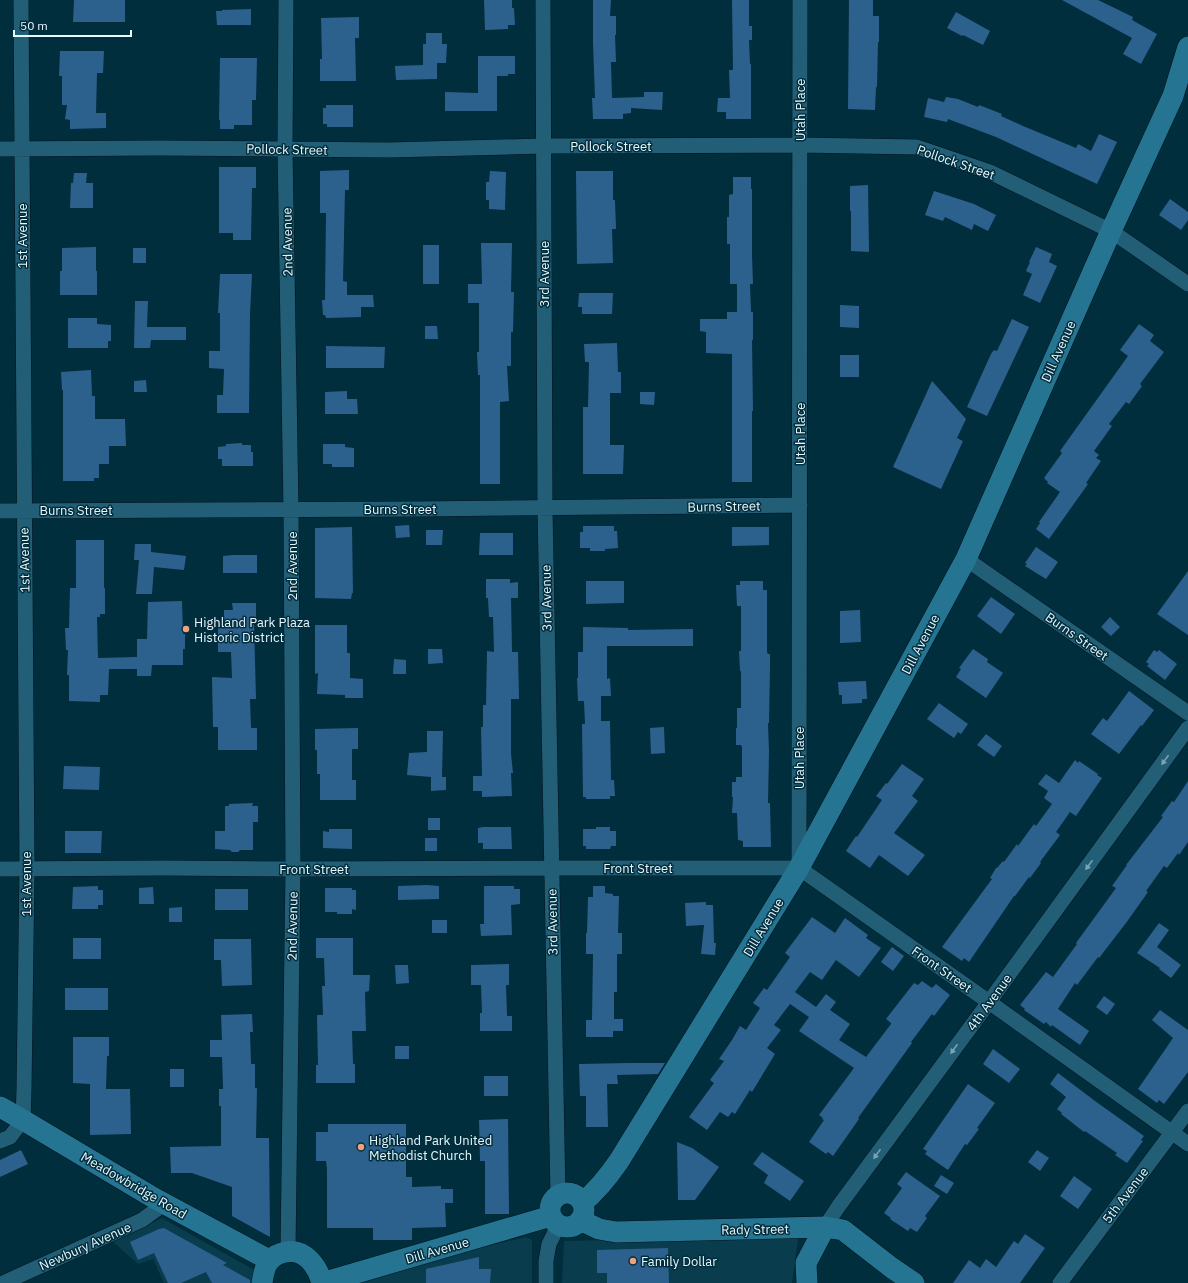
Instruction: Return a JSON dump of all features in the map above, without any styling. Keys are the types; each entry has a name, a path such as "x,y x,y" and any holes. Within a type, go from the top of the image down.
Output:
{"street":[{"name":"1st Avenue","path":"21,0 27,869 23,1120"},
{"name":"2nd Avenue","path":"286,0 285,149 291,509 293,869 288,1251"},
{"name":"3rd Avenue","path":"543,0 544,508 558,1196"},
{"name":"Utah Place","path":"799,868 800,0"},
{"name":"Dill Avenue","path":"581,1211 607,1179 619,1161 799,868 966,559 1111,231 1173,96 1188,47"},
{"name":"Pollock Street","path":"0,149 159,148 389,150 544,146 799,145 917,147 990,172 1111,231 1188,284"},
{"name":"Burns Street","path":"0,511 800,505"},
{"name":"Burns Street","path":"966,559 1188,713"},
{"name":"4th Avenue","path":"807,1283 806,1263 825,1227 838,1207 1188,728"},
{"name":"Front Street","path":"0,869 799,868 1188,1144"},
{"name":"Meadowbridge Road","path":"0,1108 23,1120 164,1204 269,1260"},
{"name":"5th Avenue","path":"1062,1282 1188,1111"},
{"path":"0,1141 10,1137 23,1120"},
{"path":"563,1193 569,1193 579,1198 581,1211 576,1224 565,1226 555,1220 550,1211 551,1205 558,1196 563,1193"},
{"name":"Newbury Avenue","path":"3,1283 142,1220 164,1204"},
{"name":"Rady Street","path":"581,1211 599,1229 616,1232 825,1227 843,1230 914,1283"},
{"name":"Dill Avenue","path":"322,1283 555,1220"},
{"path":"546,1283 546,1261 555,1220"},
{"path":"262,1283 269,1260 279,1253 291,1250 303,1254 313,1263 320,1274 322,1283"}],"shaded area":[{"path":"162,1218 254,1270 257,1283 164,1283 153,1259 138,1264 112,1241"},
{"path":"526,1237 532,1240 532,1283 359,1283 413,1264"},
{"path":"695,1238 798,1239 792,1283 562,1283 564,1241"}],"building":[{"path":"74,0 125,0 125,22 73,22"},
{"path":"484,0 512,0 515,25 508,25 508,29 485,30"},
{"path":"593,0 611,0 610,16 616,16 616,62 611,62 612,98 644,97 644,92 663,92 662,110 631,108 631,113 623,114 623,119 593,119 592,98 595,98"},
{"path":"732,0 749,0 749,26 752,26 752,40 749,40 751,64 751,119 726,119 726,112 717,112 718,98 730,98 729,70 733,70"},
{"path":"849,0 873,0 873,16 879,16 875,110 848,109"},
{"path":"1062,0 1098,0 1133,17 1132,20 1157,34 1141,64 1123,54 1132,38"},
{"path":"251,9 251,25 217,25 216,11"},
{"path":"956,12 990,31 983,45 947,28"},
{"path":"359,17 359,38 355,38 356,81 320,81 320,59 322,59 321,18"},
{"path":"426,33 442,33 442,44 447,44 446,63 437,63 437,79 396,80 395,66 423,65 423,44 426,44"},
{"path":"60,51 104,51 103,73 97,73 96,113 106,113 106,128 70,129 70,120 65,119 67,105 62,105 62,76 59,76"},
{"path":"478,56 515,56 515,74 508,74 508,76 497,76 497,111 445,111 445,92 478,93"},
{"path":"220,58 257,58 256,100 252,100 252,125 234,125 234,129 220,129"},
{"path":"946,97 958,99 978,107 979,105 1002,114 1001,116 1076,148 1078,144 1091,151 1099,134 1117,142 1097,184 996,137 948,119 947,122 924,117 928,98 944,102"},
{"path":"326,105 353,105 353,127 327,127 327,124 323,124 323,108 326,108"},
{"path":"219,167 256,167 256,188 252,188 251,240 233,240 233,233 219,233"},
{"path":"349,170 349,190 345,190 343,281 347,282 347,295 373,295 374,307 361,307 361,317 326,318 325,315 323,315 322,300 325,300 326,213 320,213 320,171"},
{"path":"490,171 506,172 505,210 489,209 489,200 486,200 486,182 489,182"},
{"path":"576,171 613,171 613,200 615,200 616,229 612,229 613,263 577,264"},
{"path":"74,173 87,173 86,183 93,183 93,208 70,208 71,183 73,183"},
{"path":"733,177 751,177 752,189 753,284 750,284 751,312 753,312 752,482 732,482 732,354 706,353 706,332 700,331 700,319 727,319 727,312 737,312 737,284 730,284 730,244 727,244 727,217 729,217 729,195 733,194"},
{"path":"868,185 869,252 851,251 850,186"},
{"path":"934,191 974,204 996,215 988,231 974,224 972,230 945,217 943,221 925,215"},
{"path":"1170,199 1188,212 1188,220 1181,230 1159,215"},
{"path":"481,243 512,243 511,292 514,292 513,332 511,332 511,366 507,366 509,401 500,402 500,484 480,484 480,375 478,375 477,352 479,352 479,303 468,303 468,284 482,284"},
{"path":"423,245 439,245 439,284 423,284"},
{"path":"96,247 97,295 60,295 62,248"},
{"path":"1036,247 1052,254 1049,262 1057,266 1040,303 1023,295 1032,274 1026,271"},
{"path":"133,248 146,248 146,263 133,263"},
{"path":"220,274 252,274 249,413 217,413 217,395 223,395 224,369 209,368 209,351 220,351 220,313 218,313"},
{"path":"579,293 613,293 612,314 582,314 582,307 578,307"},
{"path":"135,301 148,301 147,327 186,327 186,340 151,340 150,348 134,348"},
{"path":"840,305 859,306 859,328 840,327"},
{"path":"68,318 97,318 97,324 111,325 111,341 108,341 108,348 68,348"},
{"path":"1012,319 1029,327 987,416 967,407 991,354 994,350 997,351"},
{"path":"1139,324 1154,335 1150,341 1164,352 1140,384 1142,386 1129,404 1126,402 1109,424 1112,426 1094,451 1099,455 1096,458 1101,461 1086,483 1088,484 1049,539 1036,529 1040,523 1039,522 1060,492 1047,483 1048,482 1044,478 1062,453 1060,451 1128,356 1120,350"},
{"path":"425,326 437,326 438,339 425,339"},
{"path":"617,343 618,372 621,372 621,393 610,393 610,445 624,445 623,474 583,474 583,407 588,407 589,362 585,362 584,344"},
{"path":"326,346 385,347 384,368 326,368"},
{"path":"840,355 859,355 859,377 840,377"},
{"path":"91,370 92,396 95,396 95,419 125,419 126,446 109,446 109,464 99,464 99,478 94,478 94,481 63,481 63,390 61,372"},
{"path":"146,380 147,392 134,392 134,381"},
{"path":"932,381 966,419 957,438 963,441 941,489 893,467"},
{"path":"347,391 347,399 357,399 358,414 325,414 325,392"},
{"path":"640,392 655,392 654,405 640,404"},
{"path":"242,443 242,445 251,445 251,452 253,452 253,466 222,466 222,459 218,459 218,447 226,446 226,444"},
{"path":"323,444 345,444 345,447 354,448 354,467 332,467 332,464 323,464"},
{"path":"409,525 410,537 396,538 395,526"},
{"path":"583,526 614,526 614,531 617,531 618,548 605,549 605,551 590,551 590,548 580,548 580,532 583,532"},
{"path":"352,527 353,593 351,599 315,598 315,528"},
{"path":"732,527 769,527 769,545 732,546"},
{"path":"426,530 443,530 442,545 426,545"},
{"path":"480,533 513,533 513,555 479,555"},
{"path":"76,540 104,540 105,614 100,614 100,617 97,617 98,658 137,657 137,639 147,639 148,602 182,601 183,634 185,634 183,665 152,665 151,676 137,676 137,669 109,669 108,695 100,695 100,702 69,701 69,675 67,675 68,650 66,650 65,628 69,628 70,588 76,588"},
{"path":"135,544 151,544 151,552 186,556 184,570 154,567 152,594 136,594 139,560 134,560"},
{"path":"1036,547 1058,562 1046,579 1025,566 1027,564 1025,563"},
{"path":"257,555 257,573 223,573 223,556"},
{"path":"1188,571 1188,635 1157,614"},
{"path":"486,579 510,579 510,583 518,582 518,598 511,598 512,652 518,652 519,699 511,699 511,754 513,773 511,773 512,796 482,797 482,791 473,791 473,776 482,776 481,727 483,727 483,705 486,705 487,651 494,652 493,617 489,617 488,598 486,598"},
{"path":"586,581 624,581 624,603 586,604"},
{"path":"740,581 763,581 763,590 767,590 767,652 770,654 768,803 770,803 771,847 743,847 743,841 738,840 737,813 732,813 732,782 736,782 736,777 742,777 742,747 741,745 736,745 737,708 741,708 741,671 739,651 741,651 741,606 737,606 736,585 740,585"},
{"path":"991,597 1015,614 1001,634 977,616"},
{"path":"232,603 256,603 256,623 254,623 256,699 250,699 251,728 257,728 257,750 218,750 218,727 213,727 212,677 232,678 231,652 218,652 218,628 224,628 224,610 233,610"},
{"path":"860,610 861,642 840,643 840,611"},
{"path":"1110,617 1120,627 1111,636 1101,627"},
{"path":"315,625 347,625 347,653 350,653 350,678 363,679 363,698 345,698 345,695 317,694 318,673 315,674"},
{"path":"583,627 628,628 628,630 693,629 693,646 607,646 607,679 610,678 611,696 601,696 601,721 610,721 611,780 614,780 615,796 610,796 610,799 586,799 586,797 583,797 582,724 585,724 584,701 578,701 577,678 578,652 583,652"},
{"path":"428,649 442,649 443,663 428,664"},
{"path":"973,649 988,659 987,662 1003,673 986,698 956,677 961,669 959,668"},
{"path":"1154,650 1157,652 1159,650 1177,664 1165,680 1147,666 1149,664 1146,662"},
{"path":"394,659 406,660 406,674 393,674"},
{"path":"866,681 867,699 862,699 862,703 842,704 842,695 839,695 838,682"},
{"path":"1129,691 1154,710 1119,754 1091,734 1103,718 1107,721"},
{"path":"939,703 968,724 961,734 958,732 954,738 927,719"},
{"path":"664,727 665,753 651,754 650,728"},
{"path":"358,728 358,749 352,749 352,780 356,780 356,800 320,800 320,774 317,774 315,729"},
{"path":"427,731 443,731 442,777 446,777 446,790 431,791 431,777 407,775 409,753 427,752"},
{"path":"986,734 1002,746 994,757 977,745"},
{"path":"1075,760 1078,763 1079,761 1102,778 1076,816 1070,812 1056,832 1060,835 1030,878 1029,877 1014,896 969,962 964,958 962,961 942,947 992,879 990,878 996,868 1003,861 1004,862 1017,844 1018,846 1034,824 1036,826 1052,804 1044,798 1048,791 1038,784 1046,774 1059,783"},
{"path":"902,764 924,779 912,796 918,801 894,833 925,855 908,876 879,855 870,868 846,851 882,800 876,796"},
{"path":"64,766 100,767 99,790 63,789"},
{"path":"1188,781 1188,842 1167,868 1164,866 1126,923 1077,985 1075,983 1058,1009 1089,1031 1080,1045 1052,1025 1051,1027 1046,1022 1044,1024 1024,1010 1025,1009 1020,1005 1046,972 1053,977 1116,888 1112,886 1126,865 1163,817 1161,816 1172,801 1174,802"},
{"path":"253,803 252,806 258,806 258,822 253,822 253,850 240,850 238,852 232,852 230,850 215,849 215,831 225,831 225,806 229,806 229,804"},
{"path":"428,818 440,818 440,830 428,830"},
{"path":"511,827 512,849 483,849 483,843 478,843 478,828"},
{"path":"596,827 610,827 610,831 616,831 616,846 611,846 610,849 586,849 586,846 583,846 583,829 596,829"},
{"path":"329,829 352,829 352,849 323,848 323,831 329,832"},
{"path":"65,831 102,831 101,853 65,853"},
{"path":"425,838 437,838 437,851 425,851"},
{"path":"98,886 98,890 103,890 103,905 98,905 98,909 72,909 73,887"},
{"path":"398,886 439,886 439,899 398,900"},
{"path":"484,886 514,886 514,889 520,889 520,904 511,905 512,935 481,936 480,924 484,924"},
{"path":"593,886 605,886 605,893 613,894 613,896 619,896 618,933 622,933 622,954 617,954 617,992 614,992 614,1019 623,1019 623,1031 613,1031 613,1037 586,1037 586,1020 592,1020 593,954 586,954 586,933 588,897 593,897"},
{"path":"153,887 154,904 139,904 139,888"},
{"path":"325,888 352,888 352,890 356,890 356,910 352,909 352,914 325,912"},
{"path":"215,889 248,889 248,910 215,910"},
{"path":"706,902 706,905 713,905 714,943 716,943 715,955 701,954 704,925 686,926 685,903"},
{"path":"182,907 182,922 169,922 169,908"},
{"path":"812,917 835,933 845,918 868,935 866,938 881,948 859,977 836,960 822,980 810,972 795,992 816,1007 826,994 836,1002 830,1010 850,1024 839,1040 866,1057 891,1024 886,1019 914,983 918,985 922,981 932,988 936,984 950,995 934,1016 932,1014 911,1042 912,1043 858,1118 859,1119 833,1156 828,1152 826,1154 809,1142 824,1120 819,1115 854,1068 799,1031 809,1017 790,1004 774,1025 781,1030 767,1048 775,1054 752,1092 750,1090 735,1114 732,1112 728,1117 720,1112 707,1130 689,1117 714,1083 710,1080 724,1061 719,1059 740,1026 746,1030 760,1008 753,1003 764,988 767,990 790,957 785,953"},
{"path":"432,920 447,920 447,933 432,933"},
{"path":"1159,923 1169,930 1157,947 1181,965 1171,978 1159,969 1160,968 1137,953"},
{"path":"73,938 101,938 101,959 73,959"},
{"path":"316,938 353,938 353,975 370,975 369,991 365,992 366,1031 352,1031 355,1083 316,1083 316,1065 318,1065 317,1015 323,1015 322,986 325,986 324,958 316,958"},
{"path":"214,939 251,939 252,985 222,986 221,960 214,960"},
{"path":"892,947 904,956 893,971 881,962"},
{"path":"509,964 509,985 506,985 507,1016 512,1016 512,1031 480,1031 480,1013 482,1013 481,985 471,985 471,965"},
{"path":"395,965 408,965 409,983 396,984"},
{"path":"65,988 108,988 108,1010 65,1010"},
{"path":"1104,996 1115,1004 1107,1015 1096,1007"},
{"path":"1160,1010 1188,1030 1188,1072 1164,1104 1159,1100 1157,1103 1138,1089 1173,1038 1152,1020"},
{"path":"252,1014 253,1032 250,1032 251,1064 255,1064 255,1088 257,1088 256,1138 269,1138 270,1237 232,1216 232,1187 192,1173 171,1173 170,1147 221,1146 221,1106 219,1106 219,1089 223,1089 222,1057 210,1057 210,1040 222,1040 221,1015"},
{"path":"73,1037 109,1037 106,1089 130,1089 131,1134 90,1135 90,1084 73,1083"},
{"path":"395,1046 409,1046 409,1059 395,1059"},
{"path":"993,1049 1020,1069 1009,1083 983,1064"},
{"path":"665,1063 658,1074 617,1075 618,1084 607,1084 608,1127 586,1127 586,1096 580,1096 579,1064"},
{"path":"170,1069 184,1069 184,1087 170,1087"},
{"path":"1058,1073 1144,1136 1141,1140 1143,1141 1127,1163 1115,1155 1117,1153 1085,1131 1084,1132 1061,1114 1062,1113 1057,1109 1066,1097 1050,1084"},
{"path":"484,1076 508,1076 508,1096 484,1096"},
{"path":"968,1084 995,1103 977,1128 979,1129 967,1145 965,1144 948,1170 925,1154 927,1151 923,1149"},
{"path":"508,1119 509,1214 485,1214 485,1161 480,1161 479,1120"},
{"path":"328,1124 406,1124 406,1177 412,1177 412,1187 441,1186 441,1189 453,1189 453,1203 445,1203 446,1227 412,1228 412,1240 373,1240 373,1228 327,1228 327,1169 326,1161 316,1161 316,1132 328,1132"},
{"path":"677,1142 692,1148 719,1167 695,1200 678,1200"},
{"path":"21,1150 28,1164 0,1177 0,1160"},
{"path":"1037,1150 1049,1158 1040,1171 1028,1162"},
{"path":"762,1152 804,1181 790,1201 764,1183 768,1175 753,1164"},
{"path":"906,1172 940,1196 925,1216 927,1218 917,1232 910,1228 908,1231 884,1213 902,1188 897,1184"},
{"path":"941,1175 954,1183 947,1194 934,1186"},
{"path":"1074,1176 1092,1189 1078,1209 1060,1196"},
{"path":"164,1228 227,1263 223,1265 250,1280 250,1283 212,1283 206,1272 181,1283 168,1283 154,1253 138,1260 130,1242"},
{"path":"1025,1234 1045,1248 1020,1283 953,1283 969,1260 980,1268 986,1259 996,1267 1014,1241 1018,1244"},
{"name":"Family Dollar","path":"668,1248 669,1283 607,1283 607,1273 597,1273 597,1250"},
{"path":"479,1257 479,1269 491,1269 490,1283 426,1283 426,1269"}],"place":[{"name":"Highland Park Plaza Historic District","path":"186,629"},
{"name":"Highland Park United Methodist Church","path":"361,1147"},
{"name":"Family Dollar","path":"633,1261"}]}
